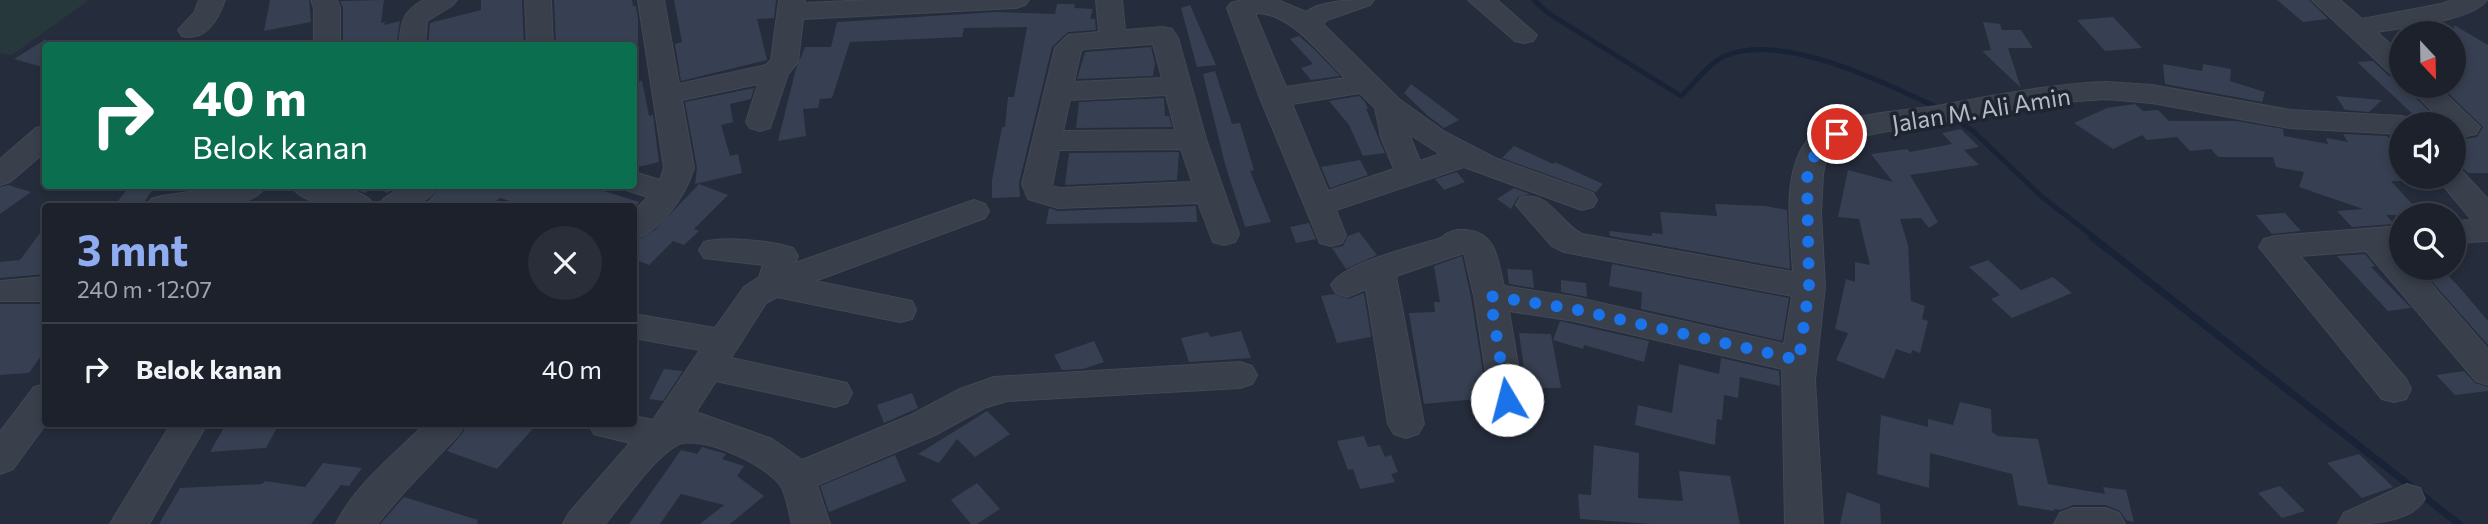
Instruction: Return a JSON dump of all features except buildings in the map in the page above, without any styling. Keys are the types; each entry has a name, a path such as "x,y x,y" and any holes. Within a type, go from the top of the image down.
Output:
{"street":[{"path":"191,30 206,16 212,0"},
{"path":"324,0 327,8 327,42"},
{"path":"412,42 414,19 422,11 444,0"},
{"path":"538,0 540,42"},
{"path":"637,225 667,192 679,169 651,0"},
{"path":"760,122 775,72 783,62 791,6 1016,0"},
{"path":"1109,0 1113,39"},
{"path":"1310,24 1318,14 1361,0"},
{"path":"1481,0 1524,35"},
{"path":"2325,0 2389,57"},
{"path":"2357,28 2448,11 2474,0"},
{"path":"1331,235 1240,8 1253,2 1279,2 1298,19 1310,24 1314,33 1389,105 1435,139 1465,156 1582,200"},
{"path":"1210,192 1058,198 1042,195 1037,184 1057,92 1071,44 1083,40 1163,35 1192,139 1210,192 1224,234"},
{"path":"666,96 775,72"},
{"path":"1274,98 1367,83"},
{"path":"1057,92 1178,86"},
{"name":"Jalan M. Ali Amin","path":"1804,524 1799,360 1809,287 1806,194 1812,158 1818,146 1837,134 2052,95 2094,91 2134,92 2277,118 2389,125"},
{"path":"2435,98 2469,127"},
{"path":"1389,105 1395,137 1411,174"},
{"path":"4,168 42,138"},
{"path":"1047,141 1192,139"},
{"path":"1319,205 1465,156"},
{"path":"637,183 667,192"},
{"path":"193,203 223,200 247,189"},
{"path":"314,189 352,203"},
{"path":"398,203 419,189"},
{"path":"2462,189 2488,218"},
{"path":"1531,205 1563,238 1575,244 1809,287"},
{"path":"662,436 755,295 772,284 974,211"},
{"path":"2466,231 2488,230"},
{"path":"2393,389 2275,247 2387,238 2488,372"},
{"path":"1347,285 1379,270 1452,246 1458,240 1467,240 1478,247 1490,296 1507,400"},
{"path":"715,250 782,257 772,284"},
{"path":"1379,270 1406,424"},
{"path":"772,284 900,310"},
{"path":"5,291 42,289"},
{"path":"1490,296 1574,309 1799,360"},
{"path":"637,327 835,393"},
{"path":"797,478 928,424 964,401 984,392 1007,388 1240,375"},
{"path":"0,460 42,402"},
{"path":"582,524 653,442 682,426 698,426 758,449 778,461 797,478 811,524"},
{"path":"129,524 187,427"},
{"path":"355,524 392,480 444,427"},
{"path":"620,427 662,436"},
{"path":"2357,524 2406,499"},
{"path":"2073,524 2106,524"}],"shaded area":[{"path":"0,0 89,0 12,55 0,53"}],"waterway":[{"path":"1534,0 1548,13 1681,96 1707,69 1725,56 1748,50 1775,50 1834,64 1940,109"},
{"path":"1949,115 1973,131 2042,197 2095,238"},
{"path":"2092,237 2459,524"}],"route":[{"path":"1507,400 1490,296 1574,309 1799,360 1809,287 1807,178 1818,146 1837,134"}]}
